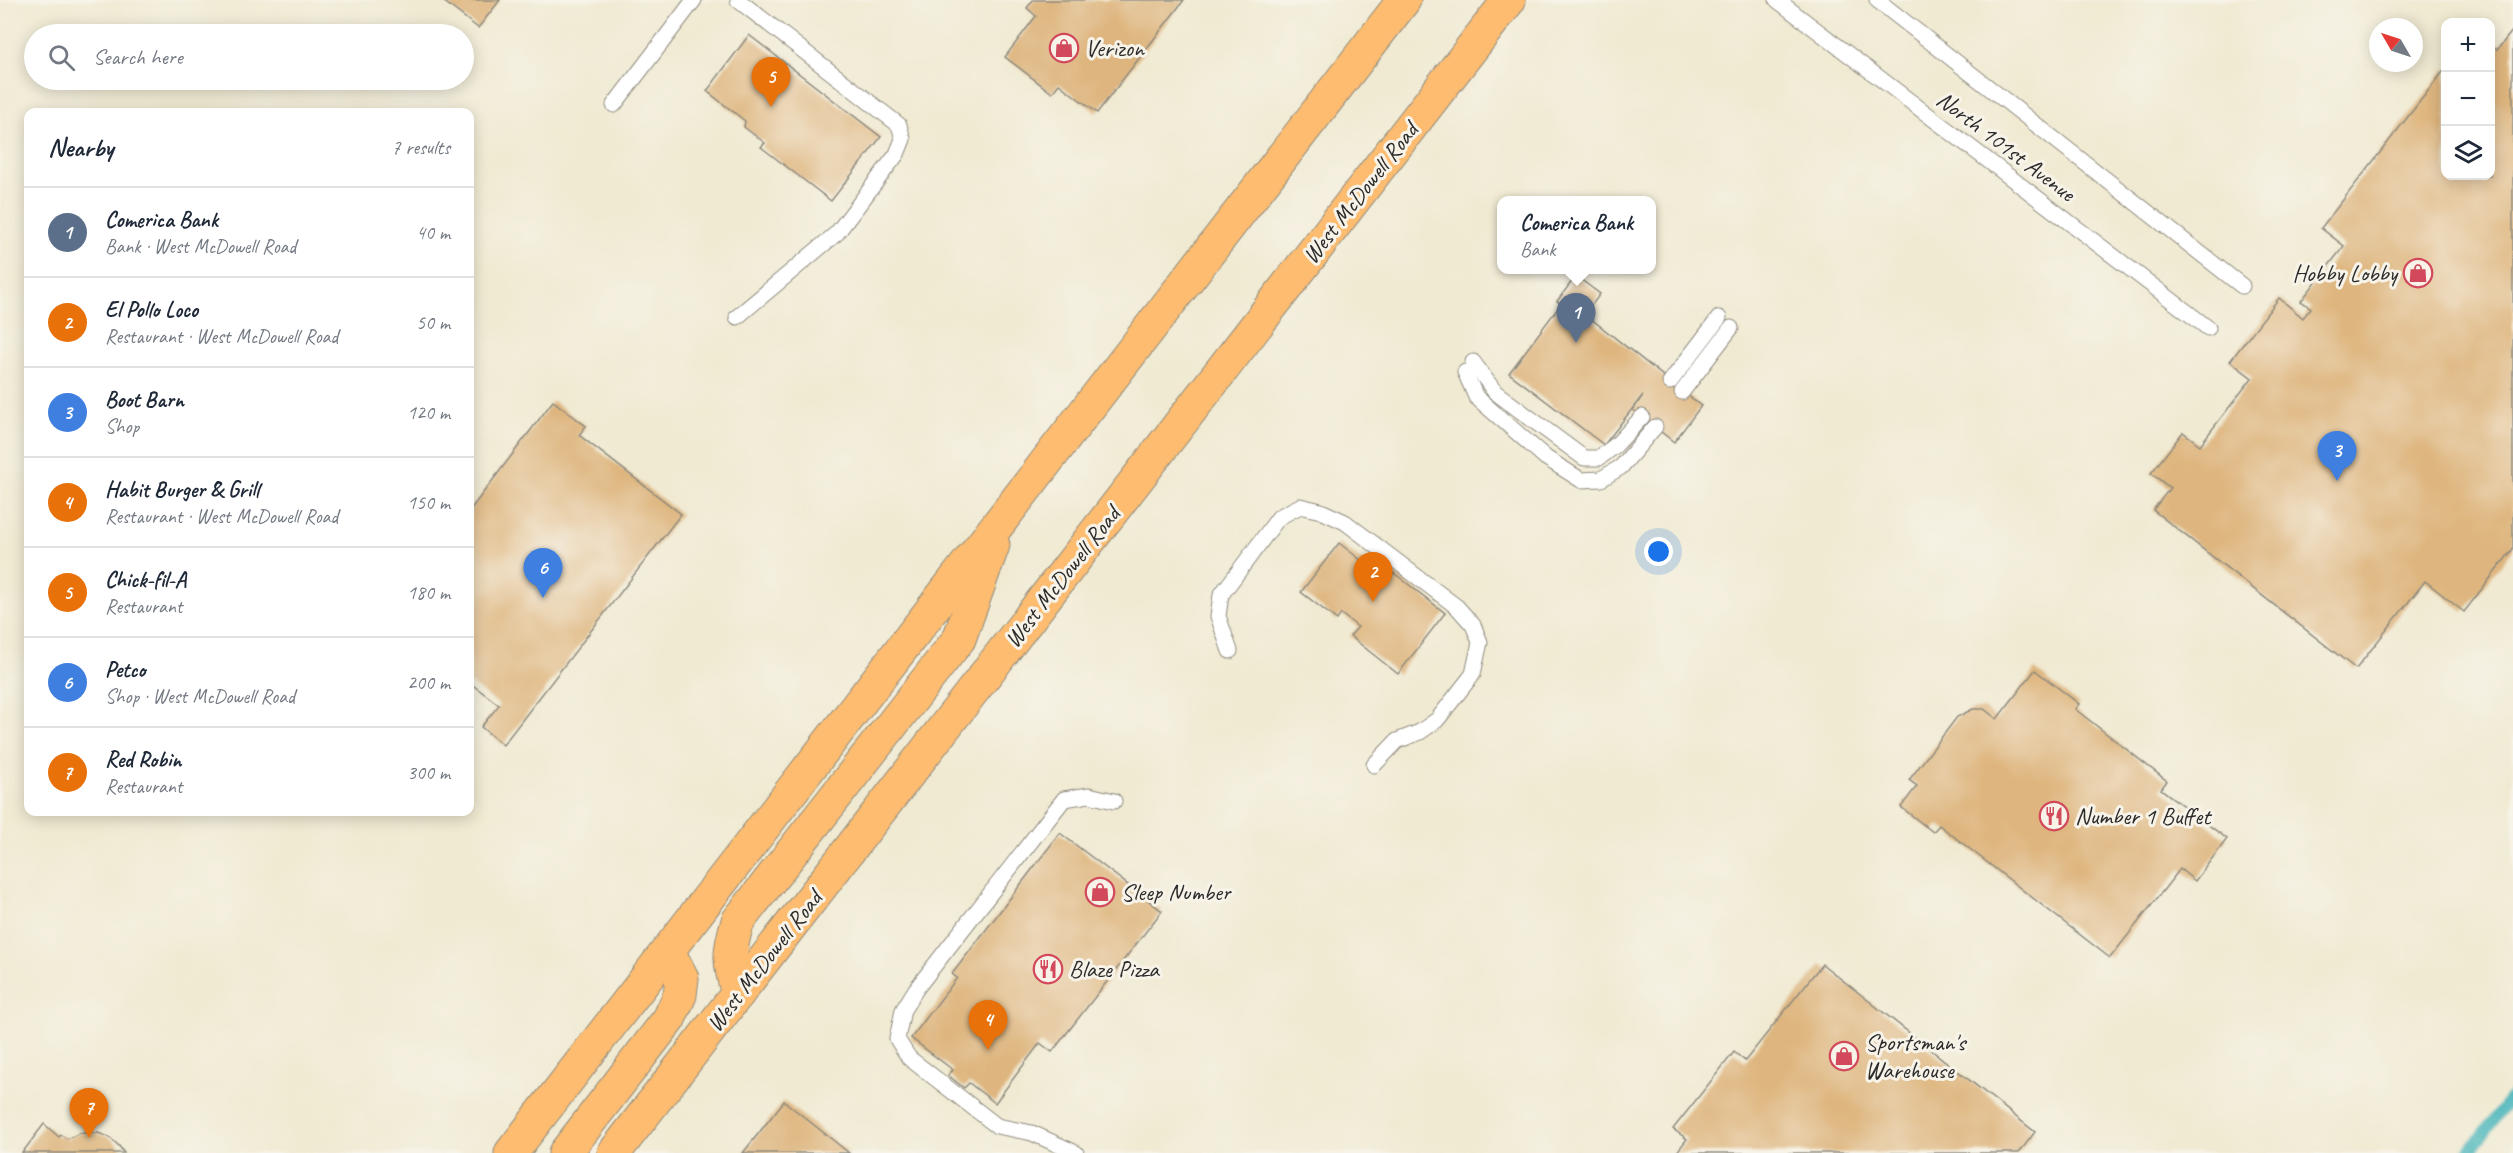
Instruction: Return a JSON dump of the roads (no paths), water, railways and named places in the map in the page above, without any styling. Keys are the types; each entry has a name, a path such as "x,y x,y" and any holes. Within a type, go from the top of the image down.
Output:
{"main road":[{"path":"511,1153 1404,0"},
{"name":"West McDowell Road","path":"614,1153 1509,0"},
{"path":"738,994 729,963 731,942 738,921 959,639 1002,518"},
{"path":"565,1153 669,1019 680,995 682,978 668,951"}],"lane":[{"path":"614,105 694,0"},
{"path":"737,317 837,233 897,154 903,139 899,125 738,0"},
{"name":"North 101st Avenue","path":"1777,0 2208,328"},
{"name":"North 101st Avenue","path":"1877,0 2242,286"},
{"path":"1676,387 1725,323"},
{"path":"1642,417 1608,452 1599,458 1584,458 1495,392 1469,367 1476,397 1546,458 1581,480 1601,479 1621,467 1655,427"},
{"path":"1230,651 1218,616 1221,595 1279,517 1300,506 1321,511 1345,522 1457,607 1473,625 1480,642 1473,674 1437,720 1420,732 1397,741 1374,765"},
{"path":"1076,1153 1032,1133 997,1126 909,1058 897,1039 903,1010 916,989 1064,799 1089,795 1114,801"}],"waterway":[{"path":"2468,1153 2513,1095"}],"place":[{"name":"Verizon","path":"1064,48"},
{"name":"Chick-fil-A","path":"771,107"},
{"name":"Hobby Lobby","path":"2418,273"},
{"name":"Comerica Bank","path":"1576,343"},
{"name":"Boot Barn","path":"2337,481"},
{"name":"Petco","path":"543,598"},
{"name":"El Pollo Loco","path":"1373,602"},
{"name":"Number 1 Buffet","path":"2054,816"},
{"name":"Sleep Number","path":"1100,892"},
{"name":"Blaze Pizza","path":"1048,969"},
{"name":"Habit Burger & Grill","path":"988,1050"},
{"name":"Sportsman's Warehouse","path":"1844,1056"},
{"name":"Red Robin","path":"89,1138"}]}
